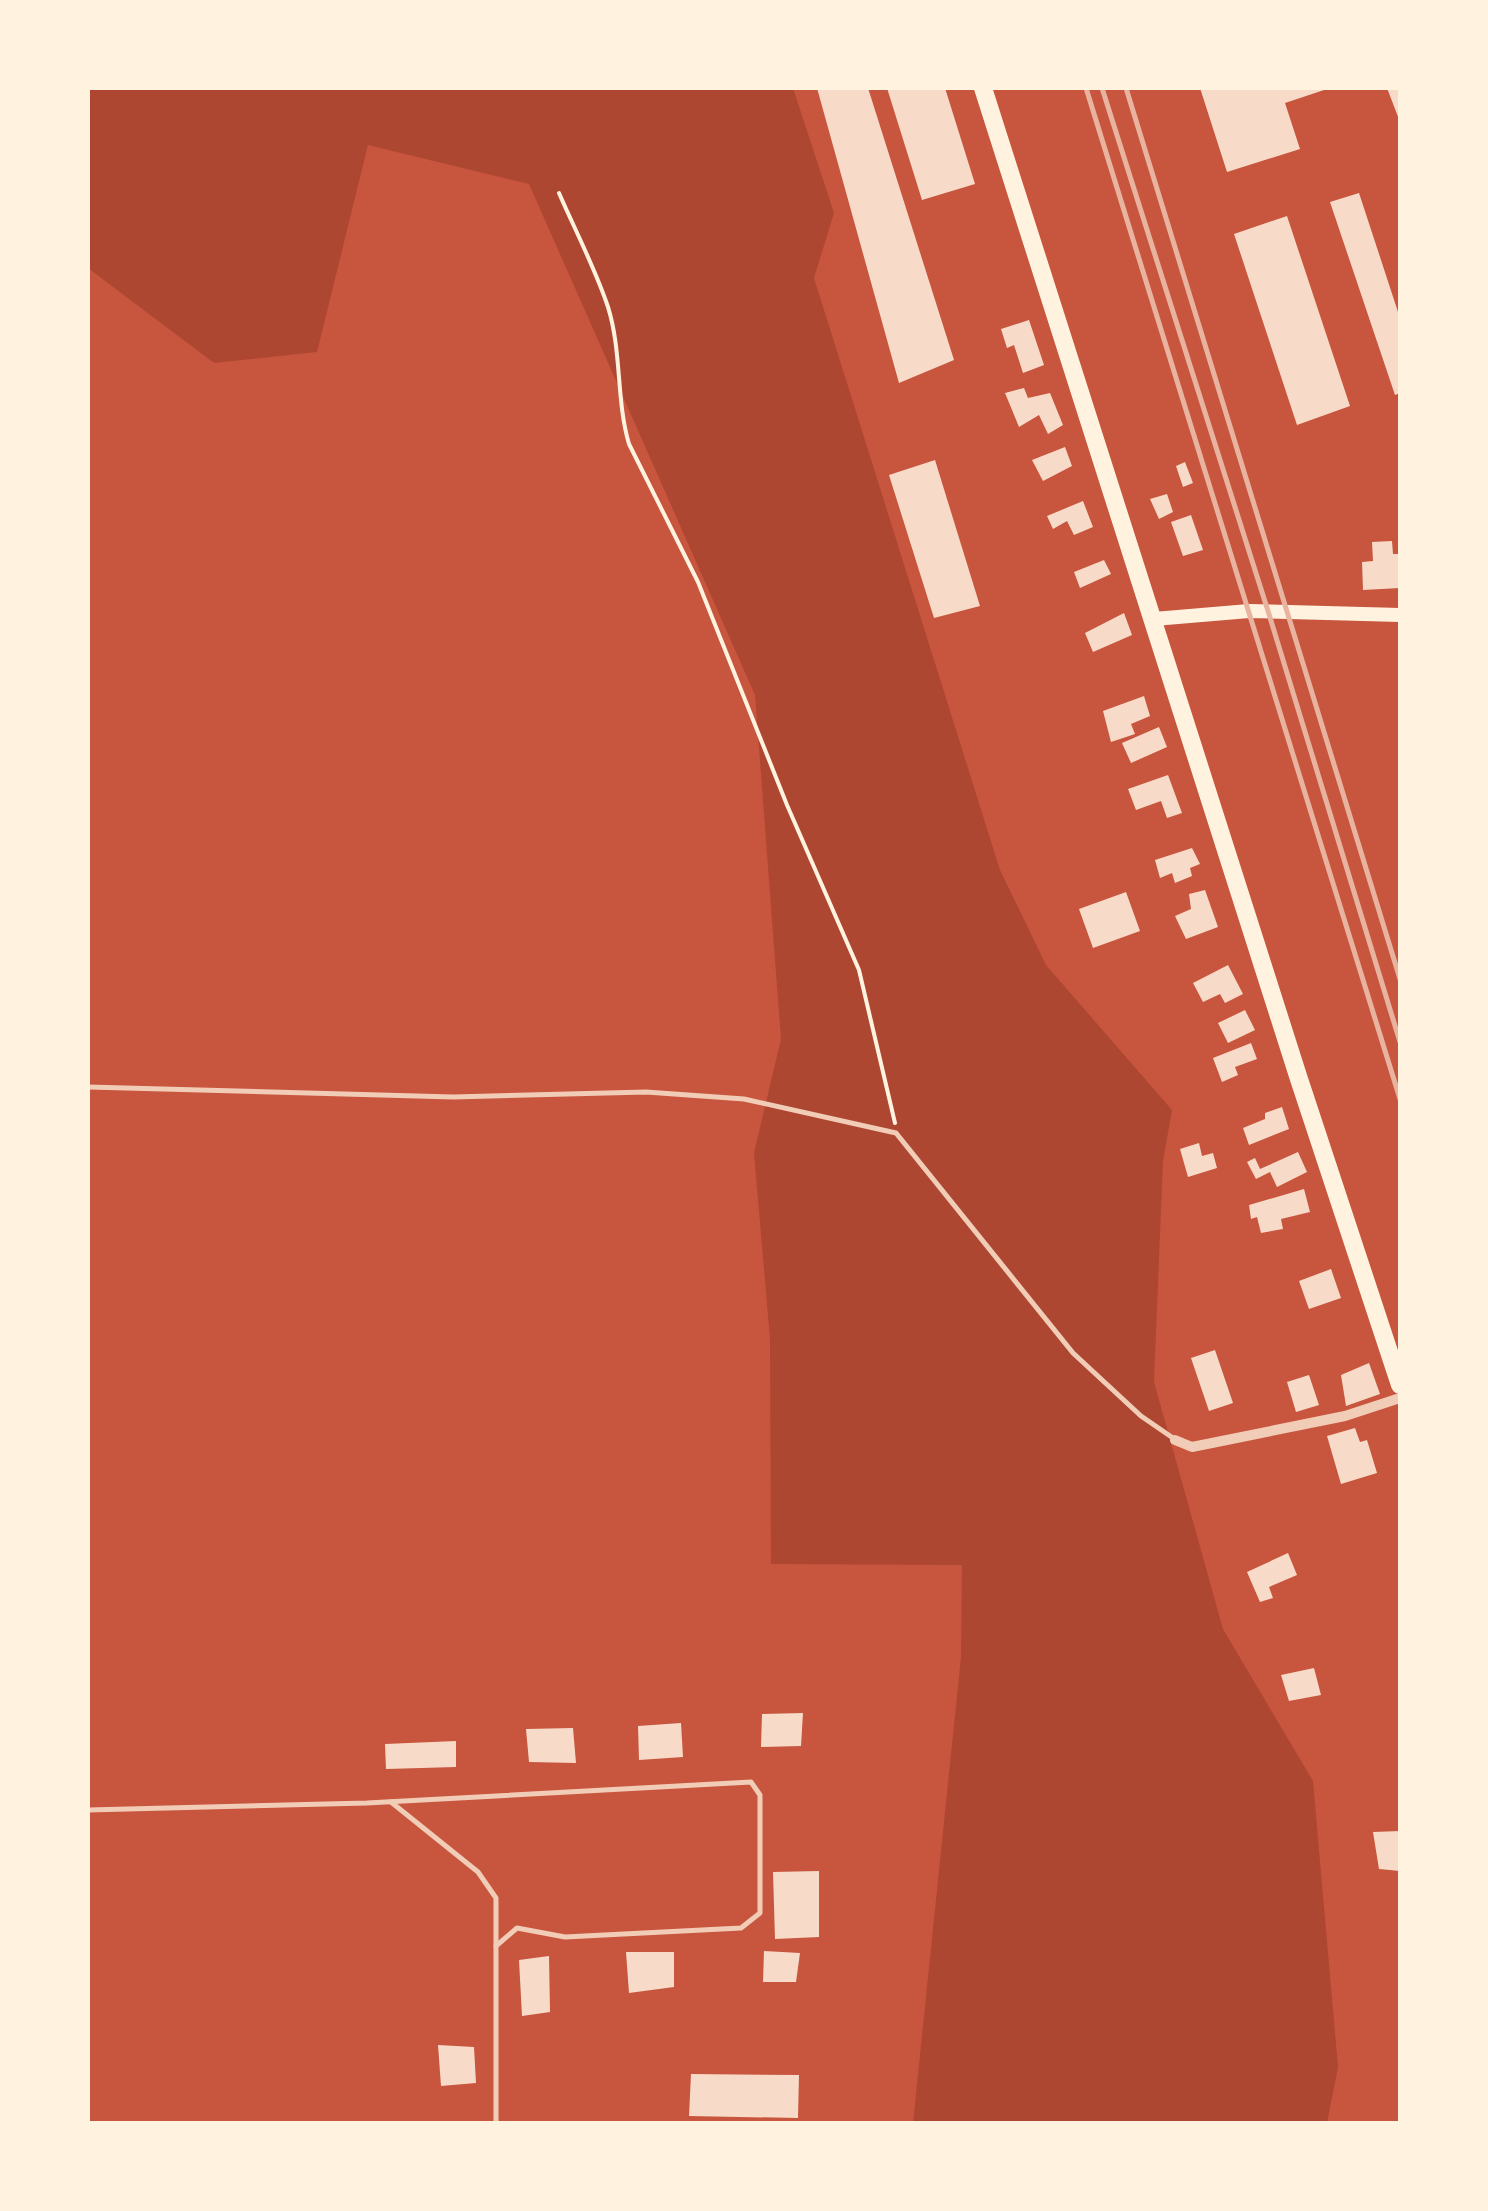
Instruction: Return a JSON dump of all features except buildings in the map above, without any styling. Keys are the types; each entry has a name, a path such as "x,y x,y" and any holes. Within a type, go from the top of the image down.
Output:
{"highway":[{"path":"983,88 1400,1385"}],"main road":[{"path":"1154,619 1249,611 1400,615"}],"street":[{"path":"1175,1440 1192,1447 1345,1416 1400,1398"}],"lane":[{"path":"88,1087 453,1098 646,1092 744,1098 896,1133 1073,1353 1141,1416 1175,1440"},
{"path":"88,1810 390,1802 751,1782 760,1796 760,1913 741,1928 565,1937 517,1928 496,1946"},
{"path":"390,1802 478,1872 496,1898 496,2124"}],"path":[{"path":"559,193 608,307 618,359 622,420 629,444 698,582 787,805 859,970 896,1133"}],"shaded area":[{"path":"88,88 793,88 834,213 814,278 1000,870 1046,965 1172,1110 1163,1161 1154,1382 1223,1629 1313,1781 1338,2067 1327,2123 913,2123 961,1657 962,1565 771,1564 770,1339 754,1153 781,1039 755,695 529,184 368,145 317,352 214,363 88,268"}],"railway":[{"path":"1086,88 1400,1099"},
{"path":"1102,88 1400,1042"},
{"path":"1126,88 1400,979"}]}
